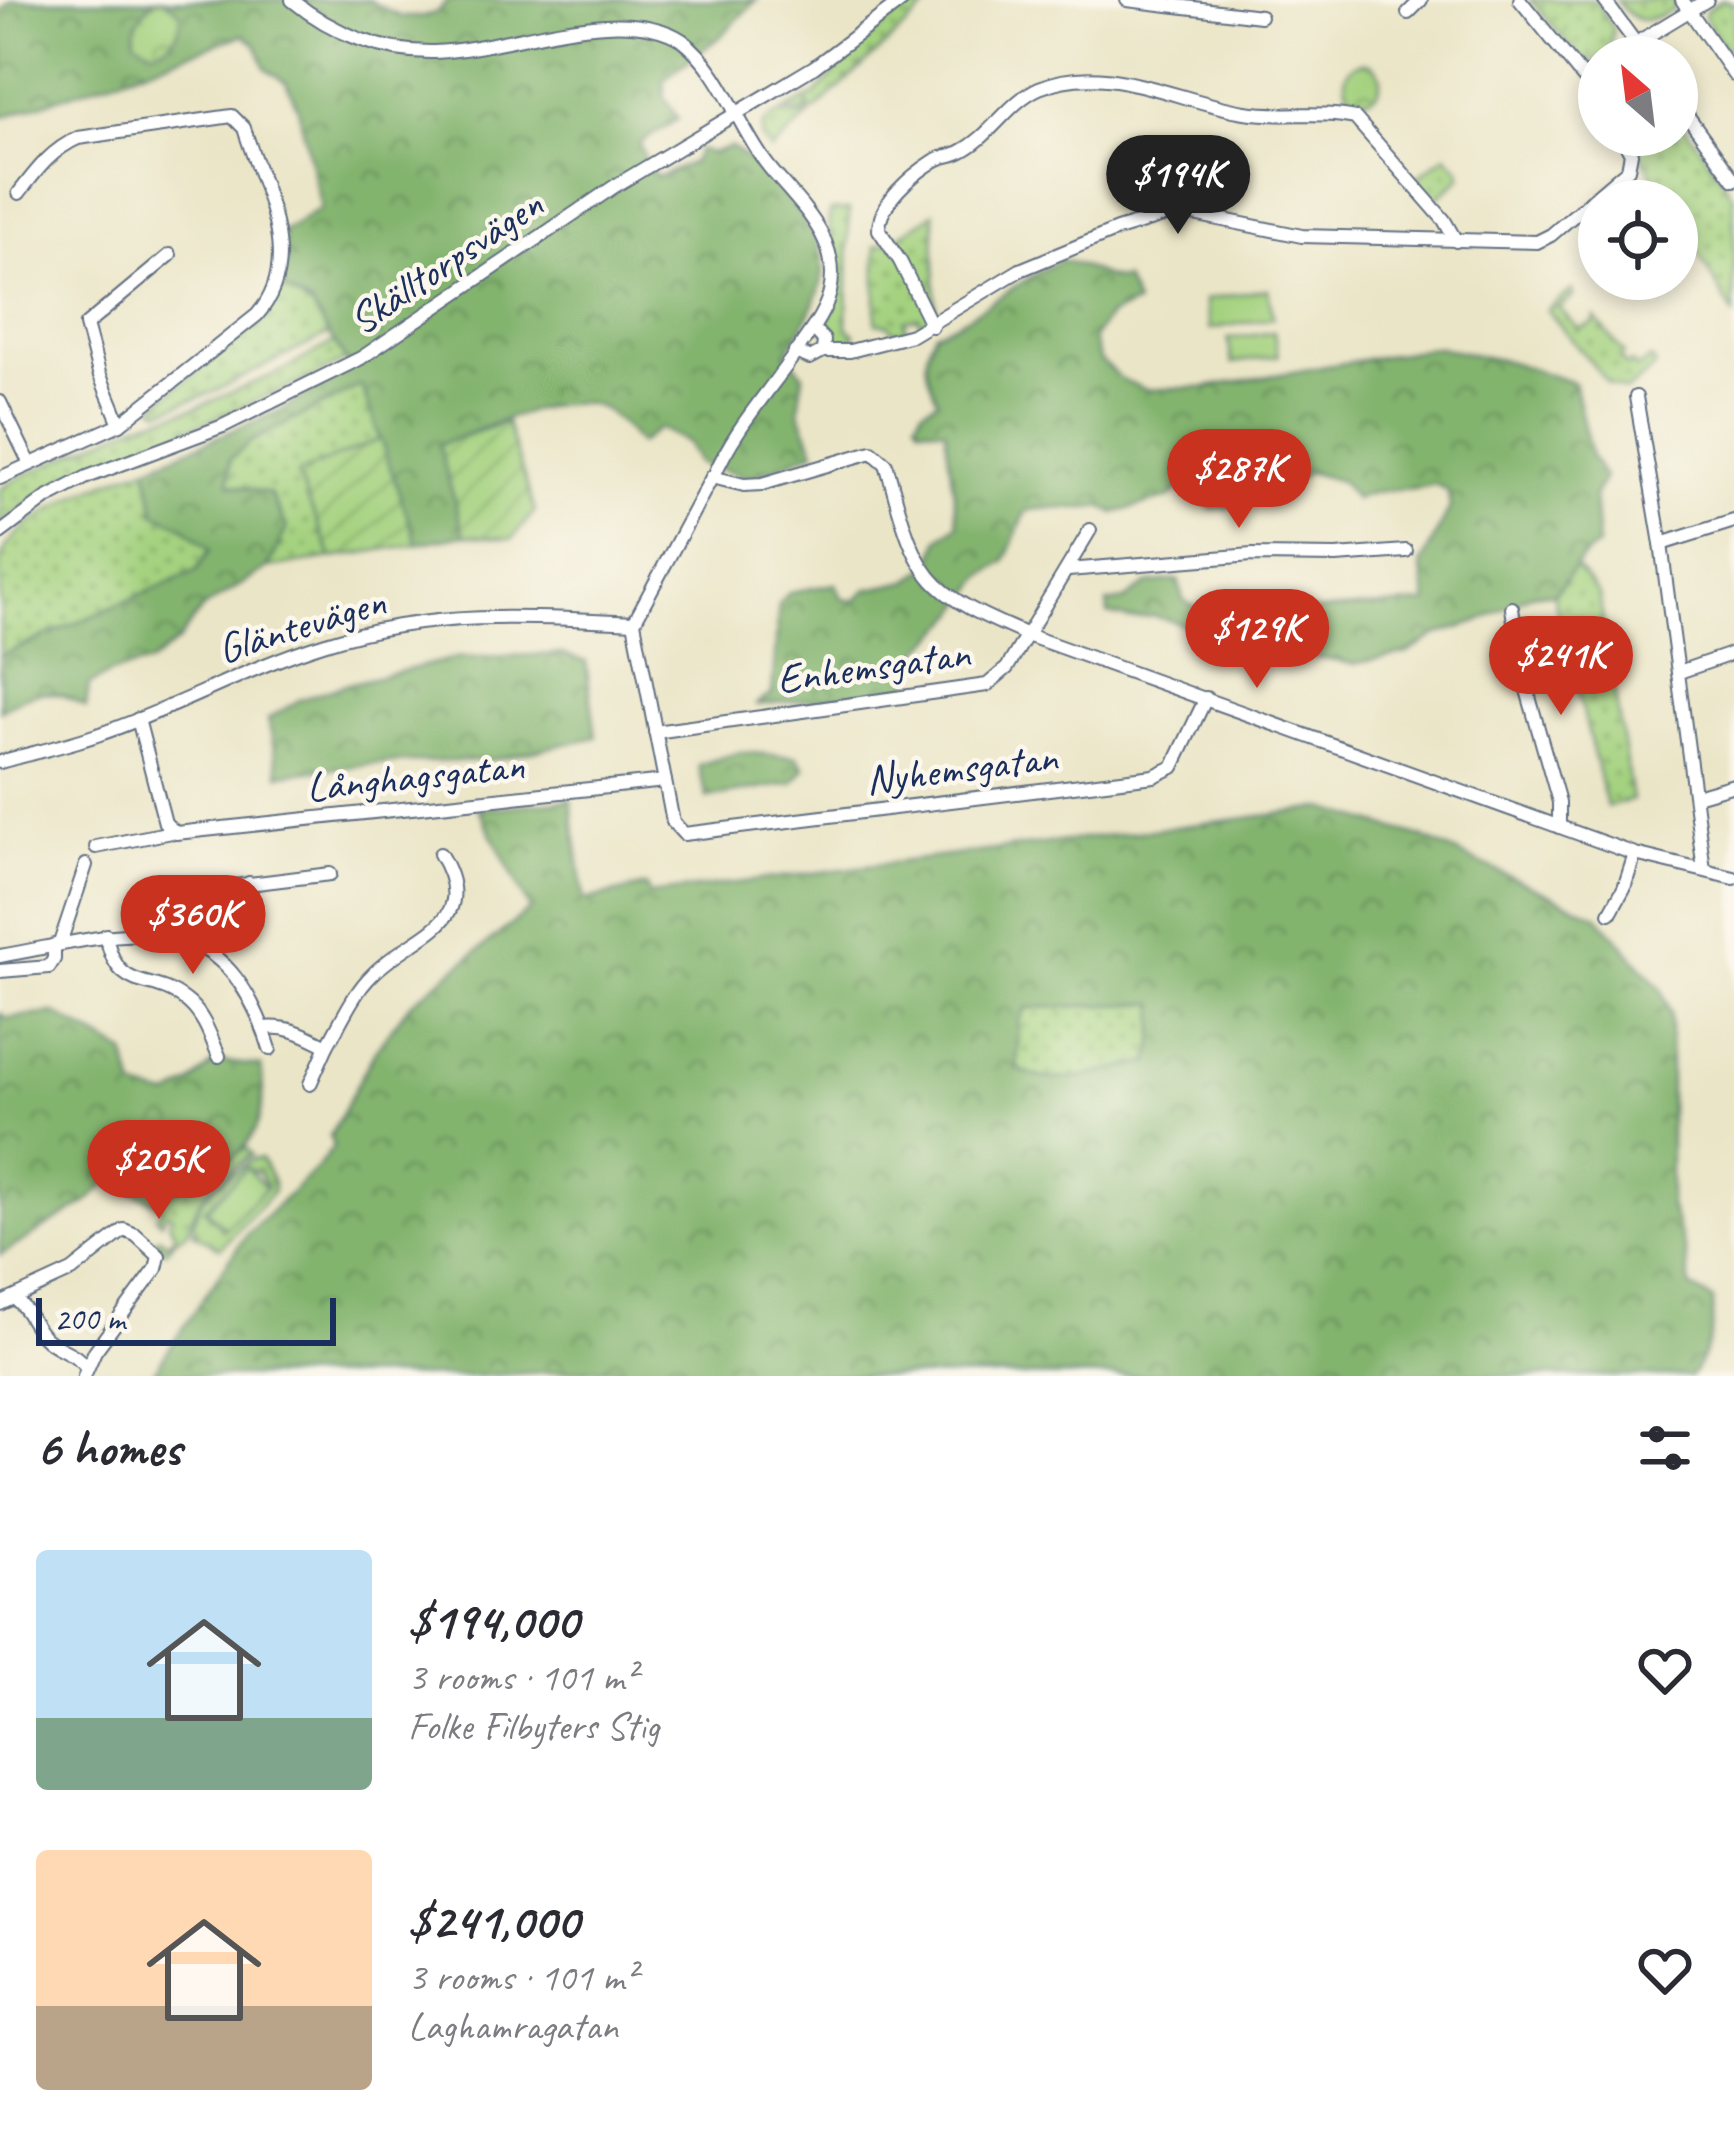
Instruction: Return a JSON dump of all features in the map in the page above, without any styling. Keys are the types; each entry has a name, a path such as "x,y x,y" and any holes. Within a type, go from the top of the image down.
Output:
{"street":[{"path":"292,0 352,37 415,52 475,47 605,21 646,23 696,52 764,160 825,239 830,289 813,328 741,428 690,511 634,622 665,782"},
{"name":"Skälltorpsvägen","path":"0,533 29,510 87,477 223,426 361,358 615,186 814,67 903,0"},
{"path":"1127,0 1260,16"},
{"path":"1408,13 1421,0"},
{"path":"1520,0 1578,71"},
{"path":"1604,0 1631,36"},
{"path":"1643,36 1685,5 1707,0"},
{"path":"1685,5 1734,75"},
{"path":"932,326 901,261 880,230 884,206 936,160 962,151 1036,89 1071,78 1114,80 1244,112 1355,118 1444,220 1456,241"},
{"path":"0,478 120,424 245,325 271,298 280,271 280,248 238,118 226,115 80,137 62,145 19,194"},
{"path":"1698,129 1734,180"},
{"path":"796,352 810,358 823,352 850,351 932,326 1006,278 1117,224 1169,214 1189,213 1269,232 1527,244 1551,235 1628,169 1630,156"},
{"path":"120,424 86,325 170,255"},
{"path":"813,328 824,340 823,352"},
{"path":"1636,397 1661,544 1704,870"},
{"path":"0,402 29,462"},
{"path":"715,476 744,485 763,484 866,452 877,453 883,457 910,538 933,581 951,596 1028,634 1635,854 1734,878"},
{"path":"1661,544 1734,521"},
{"name":"Enhemsgatan","path":"655,732 987,685 1004,671 1090,530"},
{"path":"1068,570 1252,554 1336,556 1406,551"},
{"path":"1512,608 1521,669 1559,802 1559,826"},
{"name":"Gläntevägen","path":"0,762 96,735 330,641 383,629 502,615 634,622"},
{"path":"1679,672 1734,653"},
{"name":"Nyhemsgatan","path":"665,782 679,832 1154,776 1173,766 1206,698"},
{"path":"138,718 165,824 172,832"},
{"name":"Långhagsgatan","path":"96,847 172,832 665,782"},
{"path":"1696,796 1734,785"},
{"path":"310,1084 360,988 375,971 446,920 457,896 453,876 440,854"},
{"path":"1610,913 1635,854"},
{"path":"0,971 49,967 86,865"},
{"path":"172,937 178,906 187,894 330,874"},
{"path":"250,883 255,922"},
{"path":"0,956 106,935 142,932 172,937 199,948 229,972 244,990 270,1049"},
{"path":"106,935 111,958 121,973 135,982 164,988 189,1004 203,1021 219,1056"},
{"path":"263,1028 295,1030 327,1046"},
{"path":"0,1304 22,1300 72,1271 124,1230 159,1256 156,1269 86,1364 45,1339 22,1300"}],"green space":[{"path":"11,0 157,0 147,7 181,13 164,0 368,0 401,17 422,17 437,12 449,0 756,0 722,35 664,79 664,96 678,119 640,143 648,169 658,177 692,163 699,150 712,154 731,147 774,183 812,232 823,276 786,353 803,374 799,411 815,451 749,478 698,463 687,442 659,428 639,444 614,417 596,406 539,408 439,445 464,535 417,544 361,385 250,442 230,459 229,484 270,494 287,527 268,568 203,608 178,641 150,663 113,672 89,685 86,707 62,695 42,692 0,711 0,656 196,571 210,550 183,526 155,513 147,467 279,411 351,369 311,305 282,288 283,232 321,208 298,108 286,82 266,68 256,44 243,35 0,118 0,72 4,70 0,13"},
{"path":"157,0 181,13 181,20 170,42 152,50 135,40 135,34 140,17"},
{"path":"915,0 935,0 815,110 809,112 807,102 807,112 784,111 815,95 853,52"},
{"path":"1530,0 1595,0 1613,28 1612,36 1578,36 1578,54"},
{"path":"1616,0 1677,0 1673,10 1642,20"},
{"path":"1723,0 1734,3 1734,61 1704,17 1707,9"},
{"path":"1363,63 1376,68 1381,81 1376,94 1363,99 1350,94 1345,81 1350,68"},
{"path":"776,115 809,116 771,151 762,138 763,125"},
{"path":"1698,145 1734,197 1734,315 1698,253 1698,180 1656,180 1641,156 1698,156"},
{"path":"1446,155 1460,169 1461,178 1433,201 1414,180"},
{"path":"849,210 847,328 855,334 848,348 832,345 825,328 839,277 829,218 831,211"},
{"path":"934,213 936,319 920,324 918,317 904,320 906,331 892,331 888,324 876,323 876,246 894,240"},
{"path":"1061,260 1125,280 1136,304 1109,316 1093,338 1099,359 1120,378 1146,390 1207,387 1436,347 1510,362 1574,383 1591,456 1604,477 1594,497 1598,546 1553,594 1534,593 1407,653 1353,664 1282,652 1154,616 1130,619 1108,614 1107,603 1125,600 1147,584 1178,580 1183,599 1192,606 1286,613 1427,603 1421,564 1450,508 1448,491 1435,484 1355,499 1341,481 1307,472 1293,483 1263,482 1223,508 1210,509 1203,482 1187,483 1169,498 1114,513 1102,506 1026,511 1005,562 984,575 952,620 911,660 910,684 901,690 755,705 772,694 779,604 790,592 836,584 842,599 855,601 866,590 909,581 931,564 940,538 958,524 945,429 920,426 916,420 938,400 927,366 931,341 935,332"},
{"path":"282,288 312,307 329,334 213,392 162,410 153,406 265,319"},
{"path":"1268,289 1273,318 1210,329 1205,300"},
{"path":"1572,290 1574,296 1559,308 1579,329 1594,323 1595,317 1624,354 1620,358 1626,366 1632,363 1637,369 1651,359 1655,363 1654,369 1626,391 1608,383 1547,310"},
{"path":"1274,332 1278,356 1232,363 1228,339"},
{"path":"334,342 346,360 54,485 0,524 0,489 14,480 137,424 195,408 280,372"},
{"path":"362,385 380,439 298,475 332,558 268,568 287,527 270,494 229,484 230,459 250,442"},
{"path":"506,422 535,511 512,539 464,535 439,445"},
{"path":"380,439 417,544 332,558 297,474"},
{"path":"147,467 155,513 183,526 210,549 197,571 0,656 0,561 8,545 63,503"},
{"path":"1575,566 1599,595 1632,800 1607,807 1553,594"},
{"path":"562,654 586,662 596,737 492,760 383,763 279,774 268,719 299,700 456,658"},
{"path":"740,752 797,757 805,768 793,783 707,798 698,765"},
{"path":"571,800 584,901 646,886 649,894 1324,808 1421,837 1598,916 1662,990 1670,1013 1670,1206 1685,1251 1690,1287 1713,1300 1706,1349 1691,1376 636,1376 616,1368 475,1376 151,1376 246,1235 333,1147 330,1136 376,1049 410,1004 530,910 479,809","holes":["1156,1003 1149,1063 1065,1079 1017,1068 1019,1021 1026,1008"]},
{"path":"1156,1003 1149,1063 1065,1079 1017,1068 1019,1021 1026,1008"},
{"path":"0,1013 6,1018 55,1013 125,1053 135,1089 169,1097 216,1061 261,1066 259,1120 237,1154 155,1202 109,1182 86,1203 0,1255"},
{"path":"246,1148 251,1155 219,1179 196,1206 188,1232 165,1251 153,1243 159,1237 168,1243 175,1234 169,1223 172,1216 167,1213 161,1222 156,1217 162,1208 155,1202"},
{"path":"253,1159 261,1159 273,1192 220,1248 194,1233 198,1208 212,1189","holes":["247,1168 260,1174 267,1187 223,1229 204,1209"]},
{"path":"246,1168 266,1188 225,1228 206,1209"}]}
